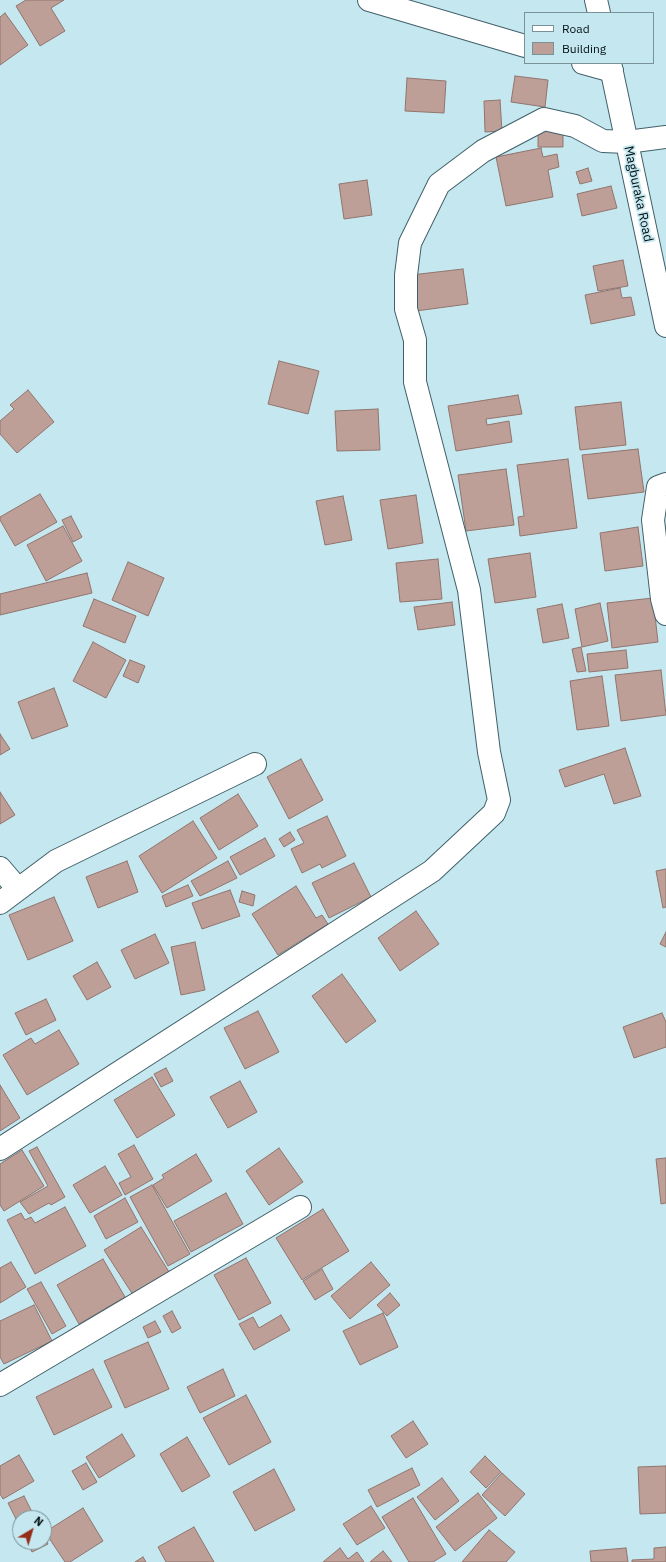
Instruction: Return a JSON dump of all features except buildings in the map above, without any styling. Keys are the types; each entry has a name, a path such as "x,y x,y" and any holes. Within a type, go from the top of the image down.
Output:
{"street":[{"path":"369,0 524,46"},
{"path":"596,0 599,12"},
{"path":"590,64 611,67"},
{"name":"Magburaka Road","path":"611,67 666,326"},
{"path":"0,1148 432,871 494,813 498,800 489,752 469,590 415,382 415,340 406,309 406,275 410,243 439,184 483,150 544,119 575,126 602,141 627,142 666,137"},
{"path":"666,484 658,487 653,520 662,599 666,614"},
{"path":"0,903 56,861 255,764"},
{"path":"0,868 18,889"},
{"path":"0,1385 300,1207"}]}
